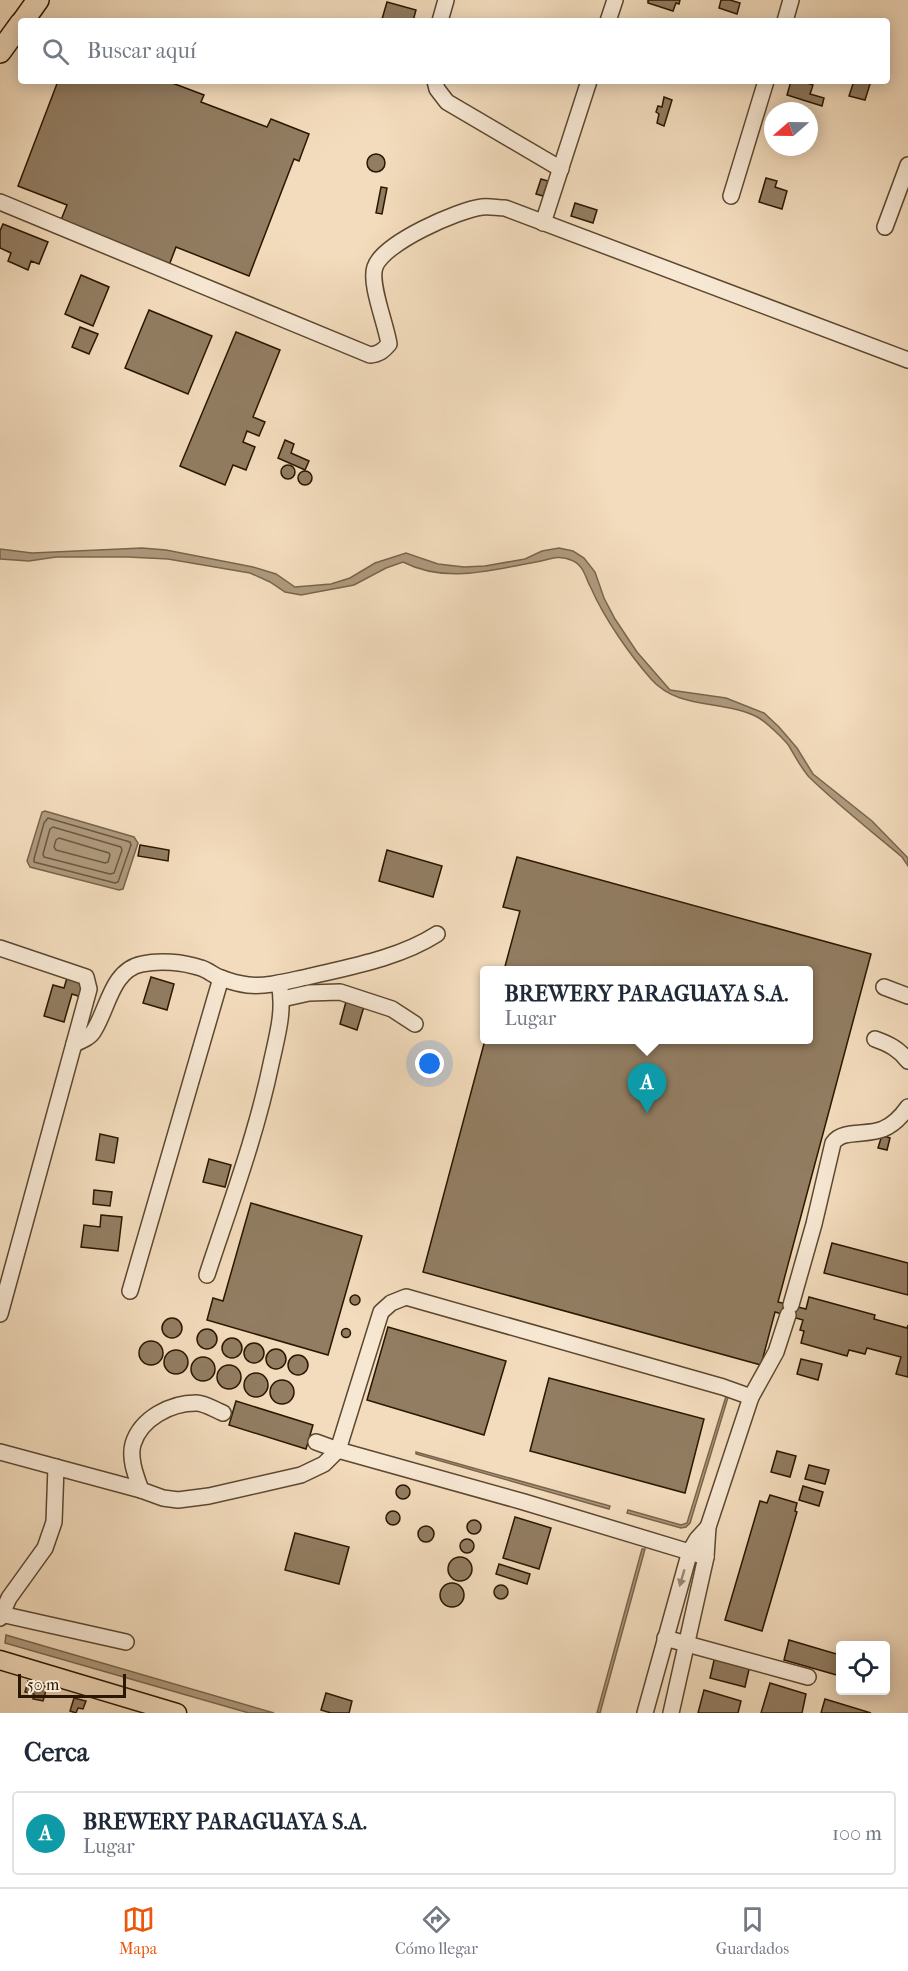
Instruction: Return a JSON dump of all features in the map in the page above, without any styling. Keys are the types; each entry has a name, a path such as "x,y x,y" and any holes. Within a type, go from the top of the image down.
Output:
{"highway":[{"path":"25,18 37,0"},
{"path":"0,52 18,27"}],"main road":[{"path":"0,1660 177,1713"}],"street":[{"path":"441,18 446,0"},
{"path":"609,18 615,0"},
{"path":"786,18 791,0"},
{"path":"436,84 447,102 561,169"},
{"path":"543,222 588,84"},
{"path":"731,196 765,84"},
{"path":"885,227 908,165"},
{"path":"0,202 370,355 384,350 389,344 387,328 373,278 380,258 424,228 470,209 485,206 505,208 908,360"},
{"path":"74,1044 85,1040 93,1033 124,973 142,963 169,962 202,968 221,978 248,986 279,983 357,965 422,944 437,934"},
{"path":"0,948 86,977 89,989 0,1314"},
{"path":"130,1291 221,978"},
{"path":"207,1275 263,1103 281,1017 282,999 279,983"},
{"path":"884,987 908,996"},
{"path":"282,999 309,993 340,992 392,1009 415,1024"},
{"path":"875,1039 901,1052 908,1061"},
{"path":"670,1713 688,1644 706,1557 708,1527 751,1397 776,1352 814,1224 833,1143 840,1136 882,1130 896,1122 908,1107"},
{"path":"0,1452 163,1498 178,1500 209,1496 301,1475 324,1464 338,1450 381,1312 391,1303 406,1297 751,1397"},
{"path":"141,1490 132,1460 133,1445 139,1433 153,1417 167,1408 199,1403 222,1413"},
{"path":"316,1442 706,1557"},
{"path":"56,1467 54,1522 45,1548 9,1598 1,1616 126,1642"},
{"path":"645,1713 690,1551 708,1527"},
{"path":"665,1638 808,1677"}],"water":[{"path":"142,548 166,550 253,567 276,574 295,587 331,584 350,578 375,563 406,553 438,564 464,567 525,559 542,551 559,548 573,551 584,558 595,572 604,598 615,619 637,652 670,690 726,698 764,713 797,748 813,774 872,821 908,858 908,866 902,857 809,777 787,743 762,720 746,712 689,700 662,689 626,648 596,600 581,568 567,558 558,557 485,571 452,574 419,569 403,562 354,585 301,595 285,592 250,573 168,559 56,557 29,561 0,559 0,549 32,553"},
{"path":"42,812 134,837 138,843 123,889 119,890 30,867 27,861"},
{"path":"727,1393 729,1394 690,1523 681,1528 627,1513 628,1510 681,1525 687,1523"},
{"path":"416,1452 610,1506 609,1509 416,1454"},
{"path":"642,1549 645,1549 600,1713 597,1713"},
{"path":"6,1635 274,1713 249,1713 5,1643"}],"building":[{"path":"648,0 680,0 673,11 648,3"},
{"path":"721,0 740,3 737,14 719,8"},
{"path":"387,2 416,10 414,18 382,18"},
{"path":"57,84 175,84 204,95 201,102 267,127 271,119 309,134 299,161 294,159 249,276 176,247 168,268 59,225 67,205 18,186"},
{"path":"790,84 813,85 810,94 824,98 822,106 818,105 818,102 809,102 787,95"},
{"path":"853,84 870,84 865,100 849,96"},
{"path":"664,97 672,100 664,126 657,123 659,114 656,112 658,106 662,107"},
{"path":"372,154 380,154 385,159 383,170 372,172 367,167 367,159"},
{"path":"766,178 777,181 775,187 787,191 782,209 759,202"},
{"path":"541,179 548,181 543,196 536,194"},
{"path":"381,187 387,188 382,214 376,213"},
{"path":"575,203 597,210 593,223 571,216"},
{"path":"3,224 48,242 39,264 31,261 28,270 8,261 11,253 0,248 0,231"},
{"path":"81,275 109,287 93,326 65,314"},
{"path":"149,310 212,336 188,394 125,368"},
{"path":"80,327 98,334 89,354 72,347"},
{"path":"236,332 280,350 253,417 265,422 259,436 247,431 243,442 255,447 246,470 233,465 225,485 180,466"},
{"path":"285,440 294,444 291,453 309,461 305,470 278,458"},
{"path":"285,465 291,465 295,472 291,479 285,479 281,475 281,469"},
{"path":"302,471 308,471 312,478 308,485 302,485 298,481 298,475"},
{"path":"140,845 169,850 168,861 138,856"},
{"path":"387,850 442,866 433,897 379,881"},
{"path":"517,857 871,954 778,1302 806,1309 809,1297 875,1315 874,1319 907,1328 908,1325 908,1377 896,1374 901,1357 867,1348 865,1354 849,1350 847,1356 801,1343 804,1331 800,1330 803,1320 775,1312 761,1365 423,1272 484,1044 813,1044 813,966 505,966 520,911 503,907"},
{"path":"151,977 174,984 167,1010 143,1003"},
{"path":"67,978 85,983 81,997 72,994 64,1022 44,1016 53,985 64,988"},
{"path":"347,998 365,1003 357,1030 340,1024"},
{"path":"100,1134 118,1138 114,1163 96,1160"},
{"path":"882,1135 890,1138 887,1150 878,1148"},
{"path":"209,1159 231,1165 225,1187 203,1182"},
{"path":"94,1190 112,1192 110,1206 93,1204"},
{"path":"251,1203 362,1236 328,1355 207,1320 213,1298 223,1301"},
{"path":"101,1215 122,1217 118,1251 81,1247 84,1225 100,1227"},
{"path":"832,1243 908,1263 908,1295 824,1273"},
{"path":"355,1295 360,1300 355,1305 350,1300"},
{"path":"168,1318 176,1318 182,1324 182,1332 176,1338 168,1338 162,1332 162,1324"},
{"path":"388,1327 506,1361 484,1435 367,1400"},
{"path":"346,1328 351,1333 346,1338 341,1333"},
{"path":"203,1329 211,1329 217,1335 217,1343 211,1349 203,1349 197,1343 197,1335"},
{"path":"228,1338 236,1338 242,1344 242,1352 236,1358 228,1358 222,1352 222,1344"},
{"path":"151,1341 156,1342 162,1348 162,1358 156,1364 151,1365 146,1364 140,1358 139,1353 140,1348 146,1342"},
{"path":"250,1343 258,1343 264,1349 264,1357 258,1363 250,1363 244,1357 244,1349"},
{"path":"276,1349 283,1352 286,1359 283,1366 276,1369 269,1366 266,1359 269,1352"},
{"path":"176,1350 181,1351 187,1357 187,1367 181,1373 176,1374 171,1373 165,1367 164,1362 165,1357 171,1351"},
{"path":"294,1355 302,1355 308,1361 308,1369 302,1375 294,1375 288,1369 288,1361"},
{"path":"203,1357 208,1358 214,1364 214,1374 208,1380 203,1381 198,1380 192,1374 191,1369 192,1364 198,1358"},
{"path":"801,1359 822,1364 818,1380 797,1374"},
{"path":"229,1365 234,1366 240,1372 240,1382 234,1388 229,1389 224,1388 218,1382 217,1377 218,1372 224,1366"},
{"path":"256,1373 261,1374 267,1380 267,1390 261,1396 256,1397 251,1396 245,1390 244,1385 245,1380 251,1374"},
{"path":"549,1378 704,1419 685,1493 530,1451"},
{"path":"282,1380 287,1381 293,1387 293,1397 287,1403 282,1404 277,1403 271,1397 270,1392 271,1387 277,1381"},
{"path":"236,1401 313,1425 306,1449 229,1425"},
{"path":"777,1451 796,1456 790,1477 771,1472"},
{"path":"809,1465 829,1470 825,1484 805,1479"},
{"path":"400,1485 406,1485 410,1492 406,1499 400,1499 396,1495 396,1489"},
{"path":"803,1486 823,1492 819,1506 799,1500"},
{"path":"770,1495 797,1503 795,1511 797,1512 762,1631 725,1620 760,1501 767,1503"},
{"path":"390,1511 396,1511 400,1518 396,1525 390,1525 386,1521 386,1515"},
{"path":"515,1517 551,1528 539,1569 503,1558"},
{"path":"471,1520 477,1520 481,1527 477,1534 471,1534 467,1530 467,1524"},
{"path":"423,1526 429,1526 434,1534 432,1540 423,1542 418,1537 418,1531"},
{"path":"295,1533 349,1547 339,1584 285,1570"},
{"path":"464,1539 470,1539 474,1546 470,1553 464,1553 460,1549 460,1543"},
{"path":"460,1557 468,1561 472,1569 468,1577 460,1581 452,1577 448,1569 452,1561"},
{"path":"499,1564 530,1574 527,1584 496,1574"},
{"path":"452,1583 460,1587 464,1595 460,1603 452,1607 444,1603 440,1595 444,1587"},
{"path":"498,1585 504,1585 508,1592 504,1599 498,1599 494,1595 494,1589"},
{"path":"789,1640 836,1654 836,1675 784,1660"},
{"path":"715,1656 750,1665 745,1687 710,1678"},
{"path":"28,1681 47,1687 43,1701 33,1699 34,1694 25,1692"},
{"path":"770,1683 806,1694 802,1713 761,1713"},
{"path":"704,1690 741,1701 738,1713 698,1713"},
{"path":"326,1693 352,1701 349,1713 331,1713 321,1710"},
{"path":"74,1698 86,1701 83,1709 78,1708 76,1713 70,1711"},
{"path":"825,1699 871,1713 821,1713"}],"place":[{"name":"BREWERY PARAGUAYA S.A.","path":"647,1113"}]}
